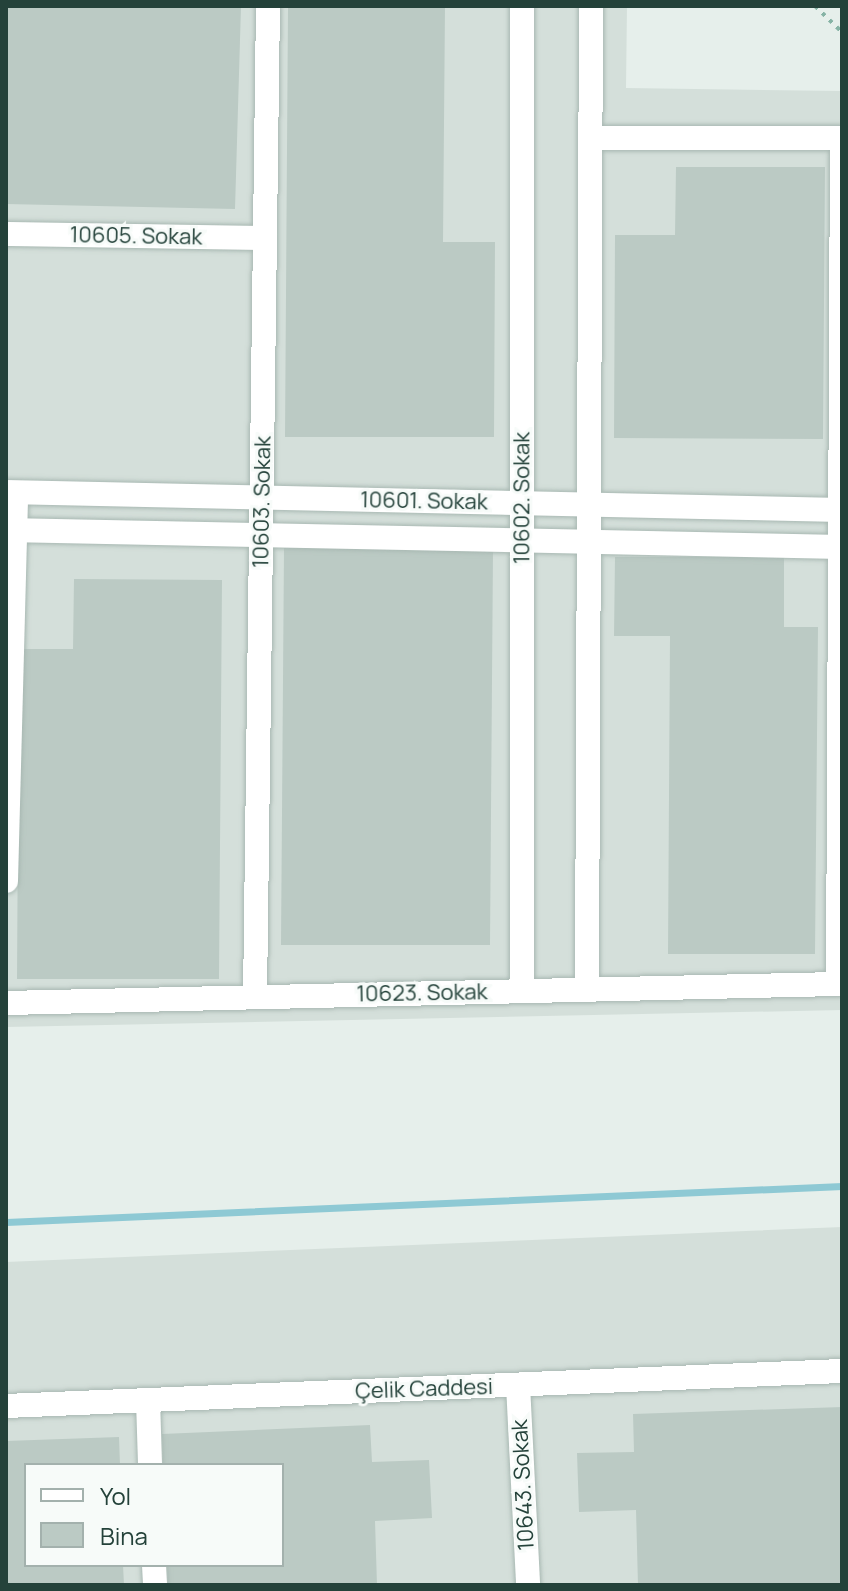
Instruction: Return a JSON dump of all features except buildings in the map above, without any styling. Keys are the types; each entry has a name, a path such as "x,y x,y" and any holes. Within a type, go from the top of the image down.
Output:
{"street":[{"name":"10603. Sokak","path":"255,997 268,6"},
{"name":"10602. Sokak","path":"522,6 522,991"},
{"path":"587,989 591,6"},
{"path":"591,138 842,140 841,547"},
{"name":"10605. Sokak","path":"6,234 265,238"},
{"name":"10601. Sokak","path":"11,492 841,510"},
{"path":"6,881 11,492"},
{"name":"10601. Sokak","path":"10,530 841,547"},
{"name":"10623. Sokak","path":"6,1003 838,984 841,547"},
{"name":"Çelik Caddesi","path":"6,1406 842,1371"},
{"name":"10643. Sokak","path":"518,1385 528,1585"},
{"path":"148,1400 150,1463"}],"path":[{"path":"815,6 842,32"}],"shaded area":[{"path":"6,6 627,6 626,88 842,91 842,1010 6,1027"},
{"path":"842,1227 842,1585 6,1585 6,1262"}],"waterway":[{"path":"6,1222 842,1186"}]}
